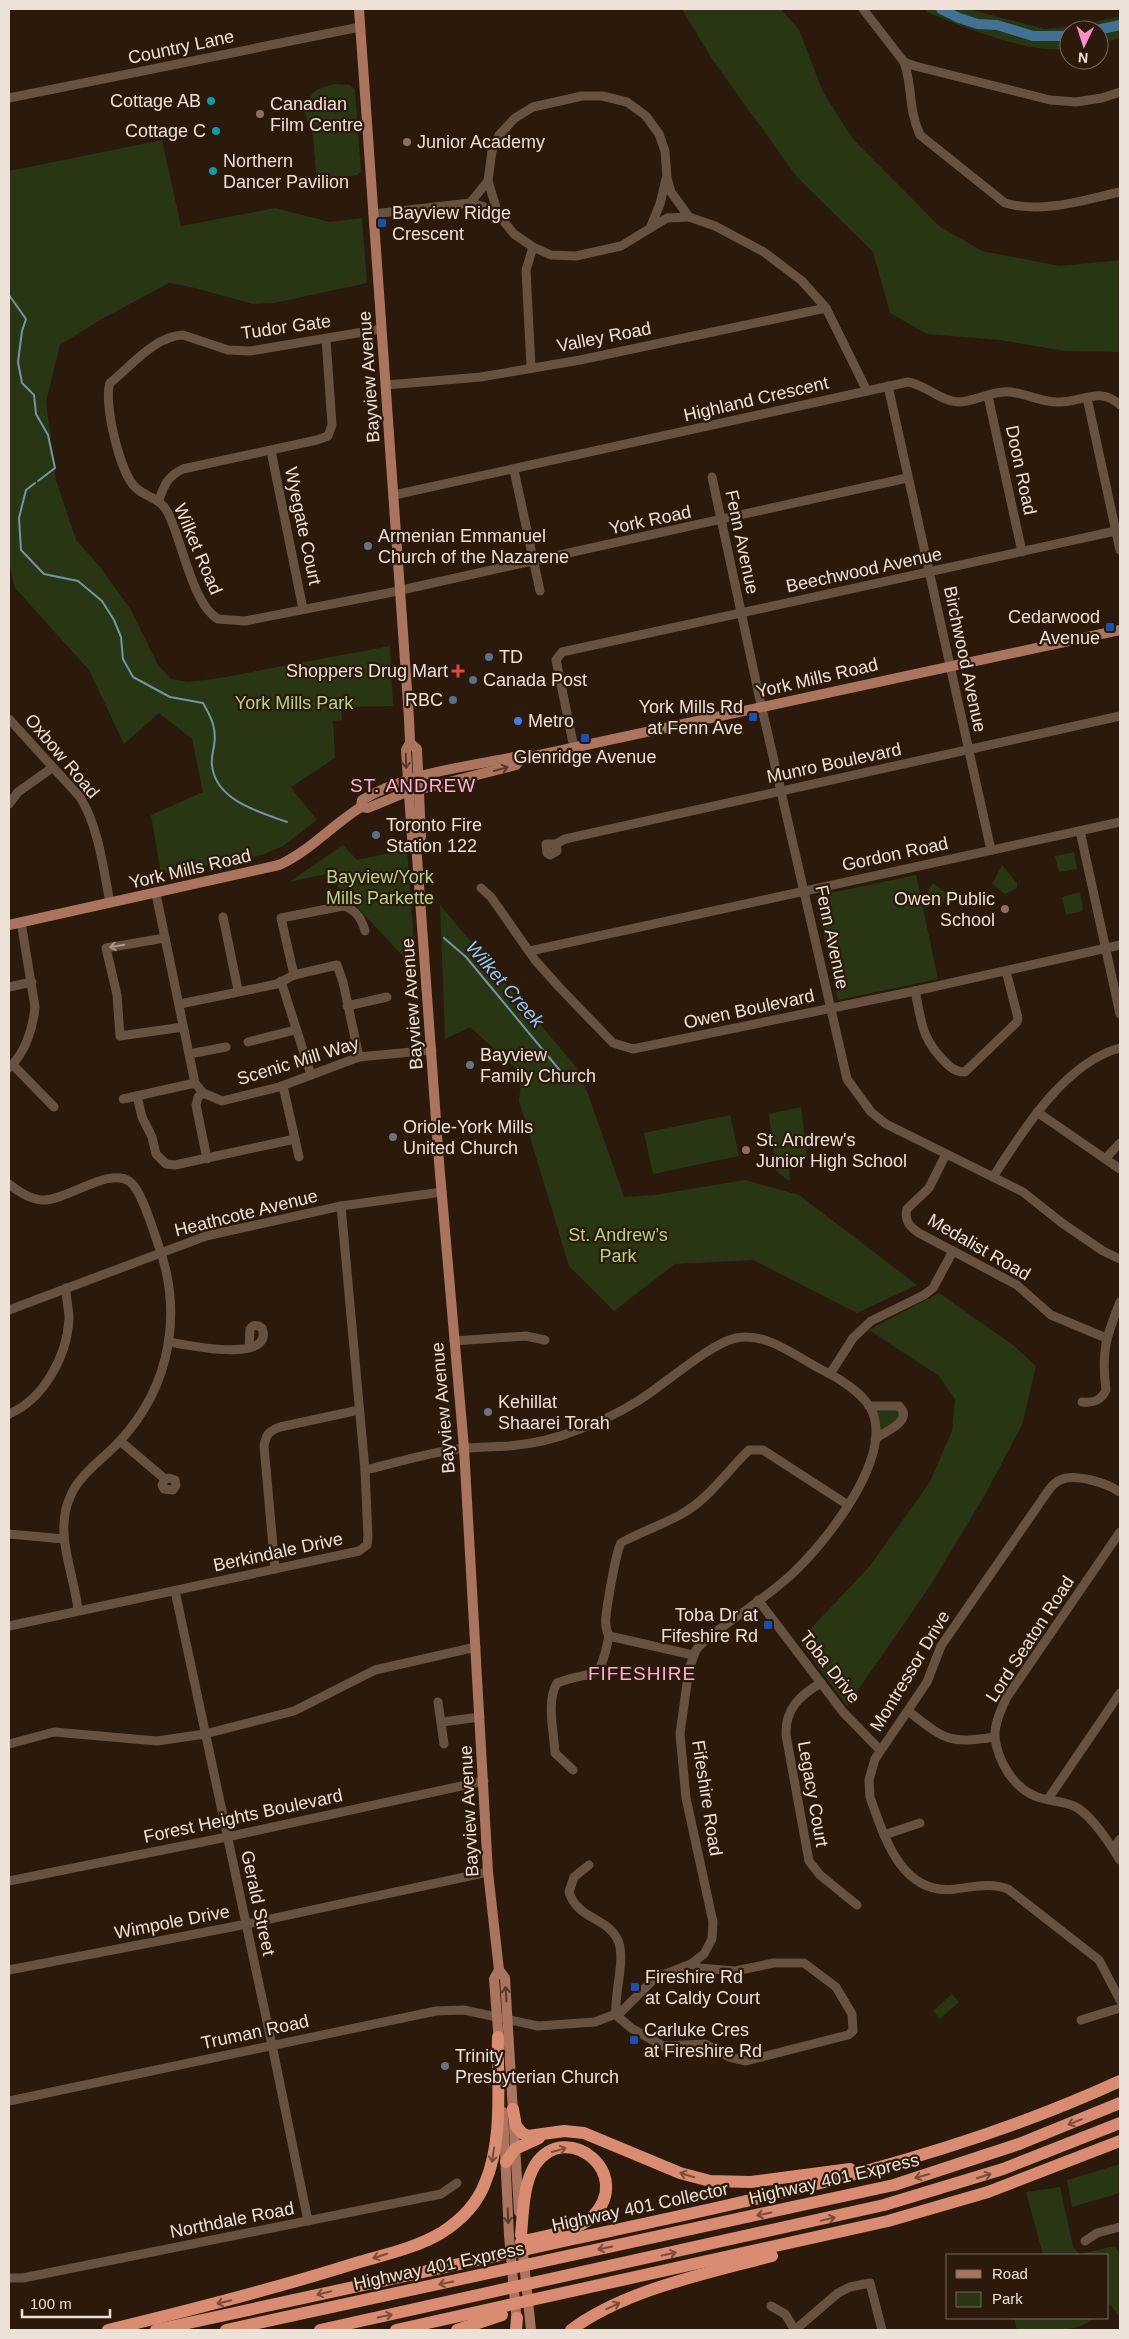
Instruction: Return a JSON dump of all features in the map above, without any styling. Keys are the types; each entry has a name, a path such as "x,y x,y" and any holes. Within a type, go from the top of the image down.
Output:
{"highway":[{"path":"108,2330 244,2297 333,2271 413,2245 439,2234 456,2223 472,2207 485,2184 492,2163 497,2122 498,2037"},
{"name":"Highway 401 Collector","path":"530,2241 793,2190 860,2174 1013,2126 1120,2082"},
{"name":"Highway 401 Express","path":"226,2330 894,2185 1019,2144 1120,2103"},
{"path":"513,2108 516,2126 522,2133 528,2136 569,2131 584,2133 680,2173 710,2181 735,2183 816,2174 928,2154"},
{"name":"Highway 401 Express","path":"320,2330 904,2200 1022,2162 1120,2123"},
{"path":"506,2162 514,2149 554,2133"},
{"path":"396,2330 496,2312 916,2214 988,2192 1120,2141"},
{"path":"156,2330 348,2288 491,2254 571,2229 591,2218 603,2202 606,2186 602,2168 587,2152 571,2147 555,2150 544,2155 535,2165 524,2200 530,2241"},
{"path":"571,2330 609,2308 662,2286 953,2210 990,2198 1059,2166"},
{"path":"457,2330 496,2312"}],"main road":[{"name":"Bayview Avenue","path":"359,9 410,743 406,750 407,780 412,838 416,843 442,1192 464,1448 488,1872 499,1970 494,1980 503,2019 513,2108 514,2149 530,2241 531,2330"},
{"name":"York Mills Road","path":"9,925 156,894 279,865 310,848 361,807 362,800 374,793 418,777 515,756 521,759 574,748 1120,630"},
{"name":"Bayview Avenue","path":"410,743 417,748 420,790 421,837 416,843"},
{"name":"York Mills Road","path":"361,807 368,808 408,792 516,765 521,759"},
{"name":"Bayview Avenue","path":"503,2019 498,2037 509,2235 517,2326"}],"street":[{"path":"863,9 904,62 909,76 910,103 914,121 920,135 1005,203 1019,207 1037,208 1120,192"},
{"name":"Country Lane","path":"9,98 360,27"},
{"path":"904,62 1050,100 1076,102 1102,98 1120,92"},
{"path":"689,217 671,192 667,178 665,151 659,134 646,116 627,102 602,96 582,96 533,108 515,118 499,135 492,152 488,181 498,214 514,234 533,247 552,254 576,256 621,246 666,218 689,217 715,226 764,252 802,281 826,308 867,391"},
{"path":"651,226 660,204 667,178"},
{"path":"470,203 488,181"},
{"path":"373,214 470,203 482,206 498,214"},
{"path":"531,367 526,270 533,247"},
{"name":"Valley Road","path":"386,385 464,379 580,360 826,308"},
{"name":"Tudor Gate","path":"159,500 135,487 124,471 108,405 108,389 110,383 160,342 183,335 218,347 238,351 260,350 381,329"},
{"name":"Wilket Road","path":"326,339 331,432 323,439 183,469 170,477 159,500 172,521 197,591 206,608 214,617 236,622 400,591"},
{"name":"Highland Crescent","path":"394,495 888,386 914,383 954,402 1003,392 1048,402 1060,402 1100,395 1109,397 1120,405"},
{"name":"Birchwood Avenue","path":"888,386 991,850"},
{"name":"Doon Road","path":"988,396 1022,552"},
{"path":"1087,398 1118,531 1120,550"},
{"name":"Wyegate Court","path":"271,451 303,609"},
{"path":"514,470 540,591"},
{"name":"Fenn Avenue","path":"712,478 762,708 847,1079 860,1100 886,1124 1030,1196 1062,1223 1103,1251 1120,1259"},
{"name":"York Road","path":"400,591 721,521 907,478"},
{"name":"Beechwood Avenue","path":"574,748 556,660 557,656 562,652 1118,531"},
{"name":"Munro Boulevard","path":"556,844 565,840 1120,716"},
{"name":"Oxbow Road","path":"9,719 80,797 88,810 94,825 110,903"},
{"path":"9,804 18,792 52,768"},
{"name":"Gordon Road","path":"530,951 1120,822"},
{"path":"1080,831 1120,1014"},
{"name":"Owen Boulevard","path":"481,888 491,897 559,987 608,1038 628,1048 651,1046 915,992 1120,945"},
{"path":"156,894 195,1083 203,1094 198,1098 196,1105 207,1158"},
{"path":"294,975 281,918 344,906 352,909 359,916 366,931"},
{"path":"223,917 238,990"},
{"path":"21,922 32,982 34,1019 28,1039 11,1066 54,1107"},
{"path":"165,938 106,948 116,995 120,1036 183,1027"},
{"path":"180,1004 281,981 294,975 337,965 359,1057"},
{"path":"915,992 928,1043 951,1069 965,1072 1018,1018 1006,971"},
{"path":"281,981 295,1030 311,1075"},
{"path":"9,987 32,982"},
{"path":"347,1006 387,997"},
{"path":"248,1042 295,1030"},
{"path":"189,1054 226,1047"},
{"path":"993,1177 1037,1112 1094,1058 1105,1052 1120,1048"},
{"name":"Scenic Mill Way","path":"203,1094 222,1101 283,1086 359,1057 432,1050"},
{"path":"123,1099 195,1083"},
{"path":"283,1086 299,1157"},
{"path":"137,1096 156,1154 166,1164 175,1165 295,1140"},
{"path":"1037,1112 1120,1169"},
{"path":"1106,1158 1120,1143"},
{"name":"Medalist Road","path":"946,1154 929,1188 910,1205 906,1214 906,1219 914,1229 952,1251 1017,1284 1050,1315 1106,1338"},
{"path":"9,1184 23,1193 42,1200 56,1198 107,1180 120,1178 130,1181 138,1191 161,1252 172,1308 170,1342 162,1370 152,1393 138,1417 120,1441 82,1480 71,1495 64,1518 64,1540 78,1610"},
{"name":"Heathcote Avenue","path":"9,1310 206,1236 341,1206 442,1192"},
{"name":"Berkindale Drive","path":"9,1626 359,1550 366,1545 368,1537 365,1470 341,1206"},
{"path":"830,1374 853,1338 872,1321 924,1295 933,1288 952,1251"},
{"path":"9,1414 25,1403 44,1384 59,1362 67,1338 69,1317 66,1288"},
{"path":"1082,1402 1100,1399 1106,1390 1103,1358 1106,1338 1120,1302"},
{"path":"454,1341 526,1336 546,1340"},
{"path":"365,1470 464,1448 511,1446 551,1438 578,1430 638,1401 716,1347 737,1337 764,1339 830,1374 857,1394 869,1406 899,1406 903,1410 904,1416 900,1424 875,1439"},
{"path":"170,1342 228,1350 249,1348"},
{"name":"Fifeshire Road","path":"503,2019 538,2026 595,2022 616,2016 655,1978 691,1964 699,1959 710,1946 713,1922 686,1798 680,1750 688,1669 693,1655 706,1639 793,1573 824,1538 848,1504 862,1483 875,1439 874,1423 869,1406"},
{"path":"275,1569 264,1446 266,1436 271,1430 280,1427 359,1410"},
{"path":"120,1441 165,1479"},
{"path":"573,1770 555,1753 552,1702 554,1688 557,1683 590,1675 600,1670 603,1664 609,1636 606,1629 606,1618 614,1566 621,1543 625,1539 641,1534 682,1514 721,1482 749,1450 763,1450 848,1504"},
{"name":"Montressor Drive","path":"1120,1492 1106,1483 1073,1478 1059,1480 1053,1485 941,1646 927,1682 880,1750 872,1768 868,1789 894,1858 908,1875 922,1883 944,1889 984,1885 1000,1886 1022,1898 1099,1960 1120,2000"},
{"name":"Lord Seaton Road","path":"995,1737 999,1716 1007,1697 1120,1532"},
{"path":"9,1534 64,1540"},
{"name":"Gerald Street","path":"175,1591 204,1734 247,1924 308,2221"},
{"name":"Toba Drive","path":"758,1600 843,1712 880,1750"},
{"path":"609,1636 693,1655"},
{"path":"9,1744 54,1732 157,1741 204,1734 294,1711 375,1670 476,1647"},
{"name":"Legacy Court","path":"821,1683 794,1704 787,1718 786,1735 809,1861 820,1875 857,1906"},
{"path":"1048,1799 1120,1693"},
{"path":"438,1702 444,1744"},
{"path":"908,1711 940,1735 949,1739 958,1741 995,1737 1000,1756 1009,1773 1020,1787 1035,1796 1077,1808 1095,1824 1120,1860"},
{"path":"442,1722 480,1717"},
{"name":"Forest Heights Boulevard","path":"9,1881 227,1837 484,1780"},
{"path":"884,1834 920,1823"},
{"path":"1113,1849 1120,1839"},
{"path":"589,1865 574,1878 569,1892 578,1909 607,1926 613,1931 619,1943 621,1958 615,1999 616,2016 622,2022 662,2046 705,2044 729,2057 746,2061 848,2035 853,2030 852,2014 836,1987 804,1962 774,1963 735,1971 700,1968 691,1964"},
{"name":"Wimpole Drive","path":"9,1970 247,1924 488,1872"},
{"path":"1081,2020 1120,2008"},
{"name":"Truman Road","path":"9,2101 436,2011 464,2010 503,2019"},
{"name":"Northdale Road","path":"9,2278 23,2278 441,2194 457,2183"},
{"path":"1085,2241 1097,2233 1120,2227"},
{"path":"771,2306 785,2314 795,2330 838,2293 850,2287 870,2283 882,2330"}],"green space":[{"path":"682,9 781,9 799,30 823,92 853,139 939,226 982,251 1060,266 1120,260 1120,352 1065,351 1000,340 927,334 890,313 873,252 797,177 712,59"},
{"path":"926,9 968,9 1045,29 1059,28 1059,49 1036,48 1017,44 977,32 927,12"},
{"path":"1120,16 1120,39 1109,41 1109,20 1102,20"},
{"path":"335,84 350,85 355,90 361,172 357,175 324,180 319,178 316,173 313,136 304,111 314,92"},
{"name":"York Mills Park","path":"162,140 181,226 275,208 330,222 362,218 367,283 274,303 253,304 169,283 100,320 60,345 46,402 56,480 76,540 101,568 131,610 158,665 171,679 188,682 220,678 390,646 393,706 341,707 342,720 333,721 335,758 291,787 288,784 317,820 283,846 262,855 161,874 151,815 203,792 192,739 159,713 124,744 89,670 15,588 9,564 9,171"},
{"name":"Bayview/York Mills Parkette","path":"343,845 357,860 407,849 416,970 326,874 289,882"},
{"path":"1074,852 1077,869 1059,872 1055,856"},
{"path":"1002,865 1017,883 1017,888 1005,894 992,884"},
{"path":"916,875 938,979 838,1000 816,896"},
{"path":"933,883 947,894 940,907 927,904 929,889"},
{"path":"1080,892 1082,911 1066,915 1062,897"},
{"name":"St. Andrew’s Park","path":"440,905 576,1067 588,1094 624,1197 655,1195 745,1180 799,1195 917,1285 857,1313 753,1260 675,1264 614,1311 569,1266 519,1101 522,1074 470,1027 445,1039"},
{"path":"801,1107 807,1155 788,1158 790,1180 788,1180 776,1171 769,1114"},
{"path":"730,1115 739,1156 653,1174 644,1133"},
{"path":"939,1293 1013,1345 1036,1366 1022,1425 986,1493 930,1586 847,1706 799,1641 869,1567 930,1482 952,1431 955,1399 939,1376 869,1330"},
{"path":"874,1408 895,1408 900,1414 896,1422 880,1431"},
{"path":"952,1994 959,2002 940,2019 933,2011"},
{"path":"1120,2164 1120,2193 1072,2207 1067,2180"},
{"path":"1060,2187 1073,2247 1080,2254 1043,2254 1026,2192"},
{"path":"1115,2246 1120,2255 1120,2318 1110,2304 1109,2254 1080,2254"},
{"path":"1014,2319 1092,2319 1077,2327 1068,2329 1047,2331 1017,2330"}],"waterway":[{"path":"941,9 959,18 978,24 997,25 1033,36 1059,36"},
{"path":"1109,27 1120,25"},
{"name":"Wilket Creek","path":"9,295 26,319 22,331 18,362 22,383 34,395 36,414 48,435 55,468 38,481"},
{"name":"Wilket Creek","path":"35,483 26,490 19,518 21,550 44,574 78,581 102,601 114,620 121,637 123,659 133,677 170,697 203,703 214,728 215,740 212,765 215,777 221,787 240,803 287,822"},
{"name":"Wilket Creek","path":"444,938 466,957 562,1073"}],"place":[{"name":"Cottage AB","path":"211,101"},
{"name":"Canadian Film Centre","path":"260,114"},
{"name":"Cottage C","path":"216,131"},
{"name":"Junior Academy","path":"407,142"},
{"name":"Northern Dancer Pavilion","path":"213,171"},
{"name":"Bayview Ridge Crescent","path":"382,223"},
{"name":"Armenian Emmanuel Church of the Nazarene","path":"368,546"},
{"name":"Cedarwood Avenue","path":"1110,627"},
{"name":"TD","path":"489,657"},
{"name":"Shoppers Drug Mart","path":"458,671"},
{"name":"Canada Post","path":"473,680"},
{"name":"RBC","path":"453,700"},
{"name":"York Mills Rd at Fenn Ave","path":"753,717"},
{"name":"Metro","path":"518,721"},
{"name":"Glenridge Avenue","path":"585,738"},
{"name":"Toronto Fire Station 122","path":"376,835"},
{"name":"Owen Public School","path":"1005,909"},
{"name":"Bayview Family Church","path":"470,1065"},
{"name":"Oriole-York Mills United Church","path":"393,1137"},
{"name":"St. Andrew's Junior High School","path":"746,1150"},
{"name":"Kehillat Shaarei Torah","path":"488,1412"},
{"name":"Toba Dr at Fifeshire Rd","path":"768,1625"},
{"name":"Fireshire Rd at Caldy Court","path":"635,1987"},
{"name":"Carluke Cres at Fireshire Rd","path":"634,2040"},
{"name":"Trinity Presbyterian Church","path":"445,2066"}],"district":[{"name":"ST. ANDREW","path":"413,785"},
{"name":"FIFESHIRE","path":"642,1673"}]}
